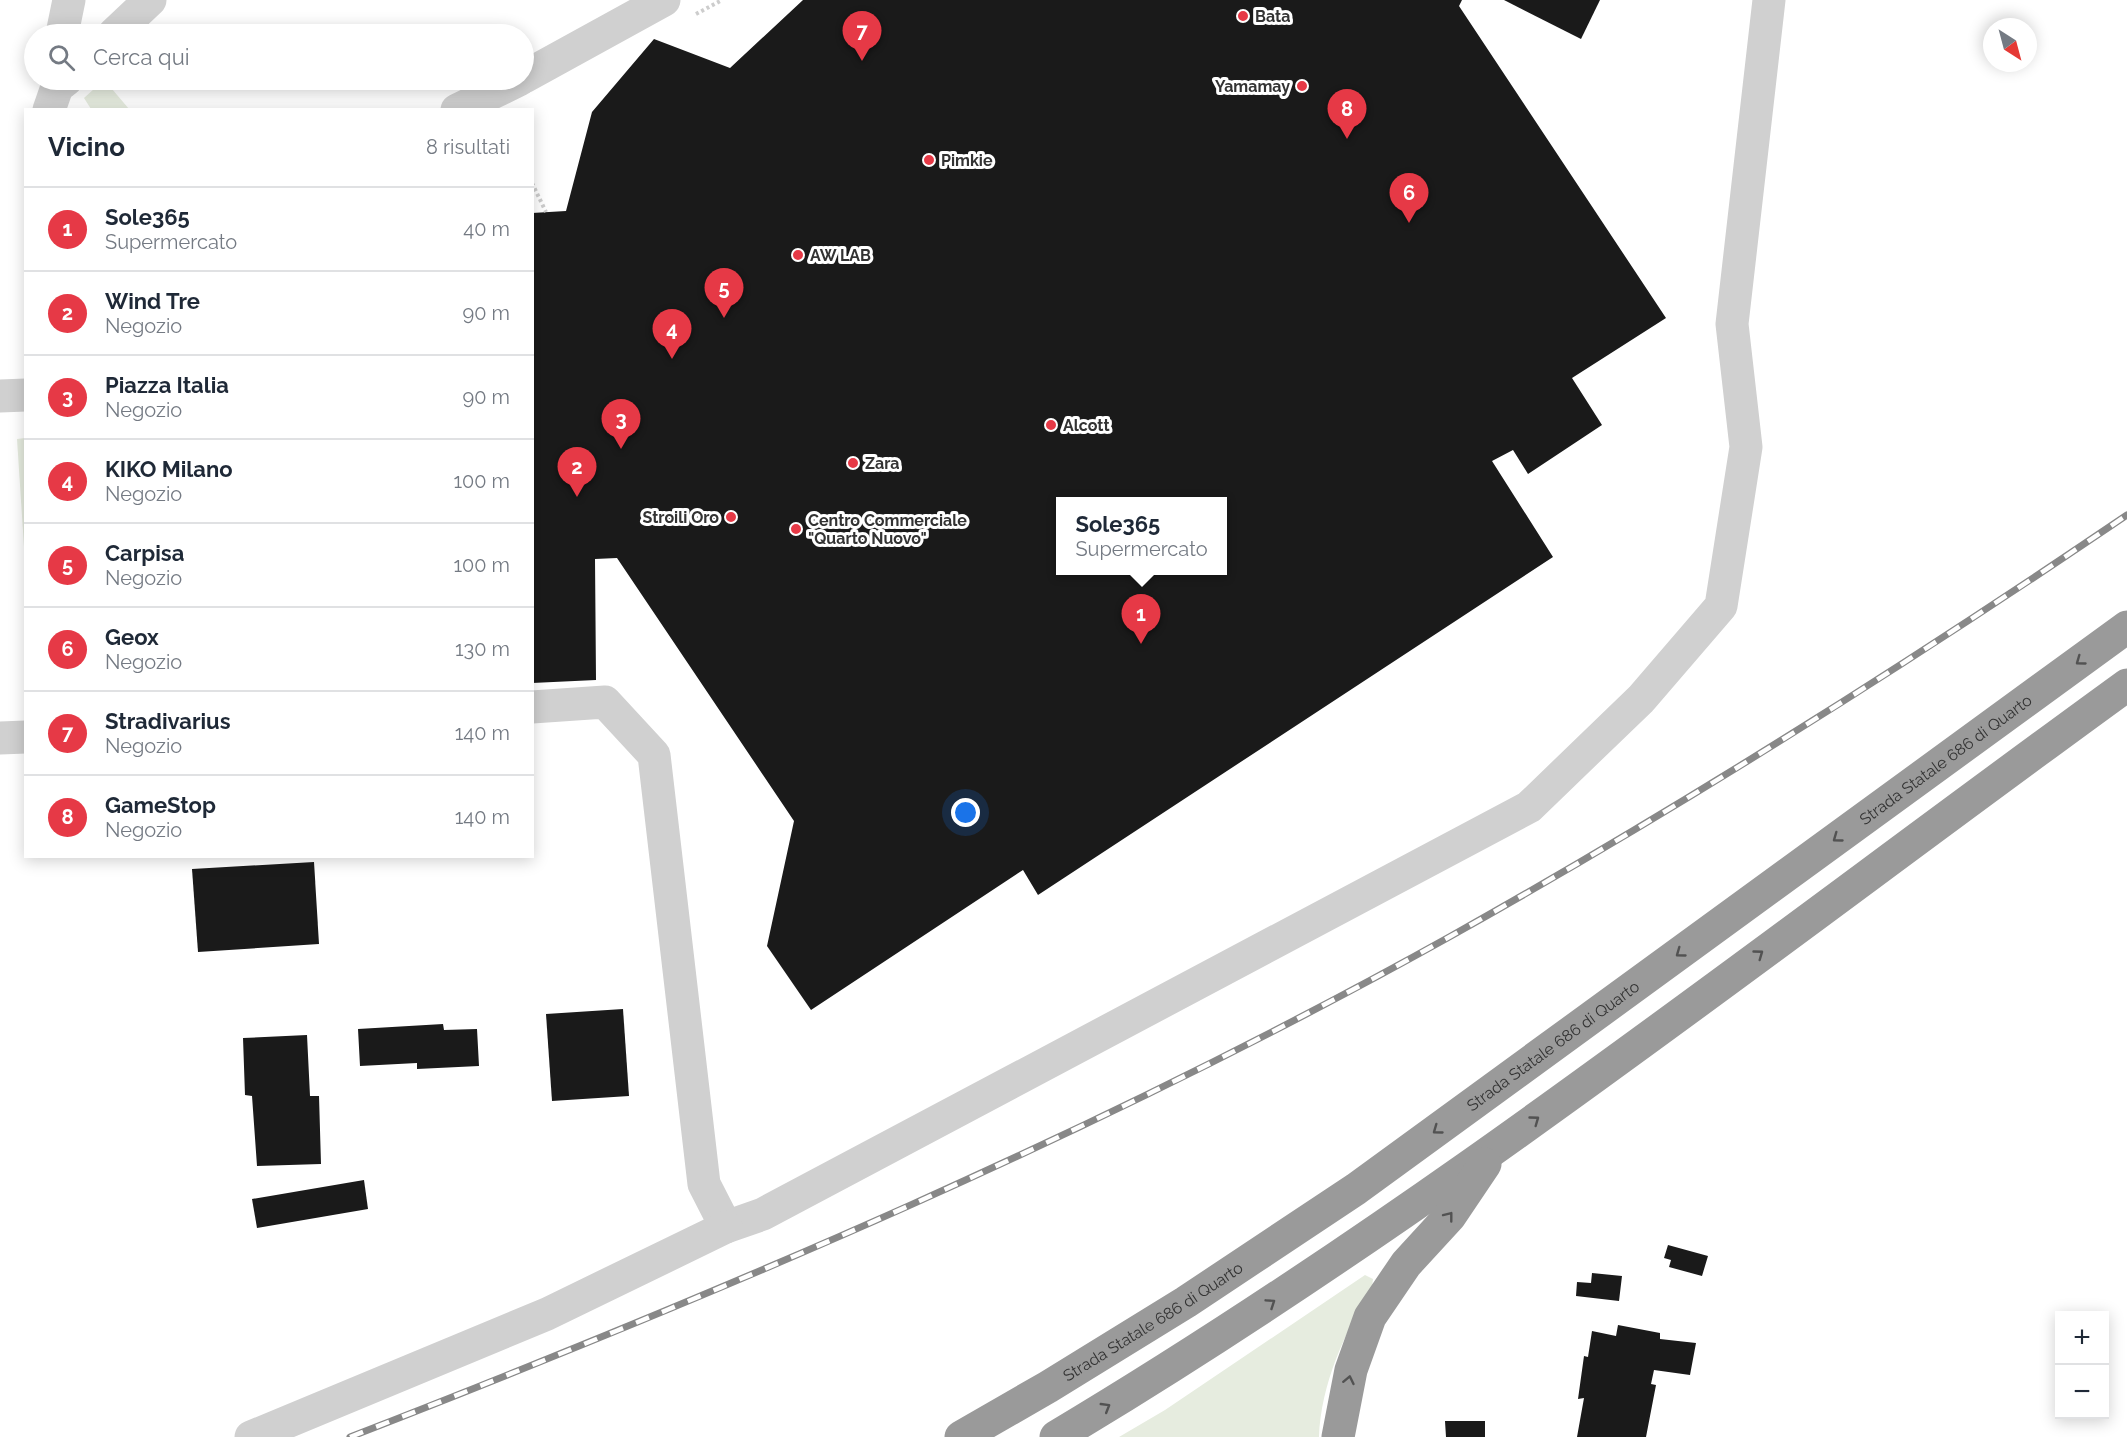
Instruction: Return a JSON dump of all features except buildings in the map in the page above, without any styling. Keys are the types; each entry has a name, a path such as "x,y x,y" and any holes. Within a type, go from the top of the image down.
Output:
{"highway":[{"name":"Strada Statale 686 di Quarto","path":"961,1437 1048,1387 1186,1302 1356,1189 2127,627"},
{"path":"1056,1437 1248,1318 1494,1149 2127,685"},
{"path":"1338,1437 1351,1370 1370,1317 1407,1264 1450,1215 1494,1149"}],"street":[{"path":"64,24 69,0"},
{"path":"125,24 150,0"},
{"path":"534,72 664,0"},
{"path":"251,1437 547,1314 726,1227 763,1214 1529,807 1641,699 1721,606 1746,447 1732,324 1769,0"},
{"path":"461,108 498,90"},
{"path":"0,396 24,395"},
{"path":"534,706 605,702 654,755 705,1184 726,1227"},
{"path":"0,738 24,737"}],"path":[{"path":"534,187 546,212"}],"shaded area":[{"path":"93,90 113,90 128,108 90,108 84,98"},
{"path":"24,438 24,547 17,439"},
{"path":"1365,1275 1373,1279 1372,1287 1336,1359 1324,1398 1319,1437 1119,1437 1165,1410"}],"railway":[{"path":"350,1437 631,1325 909,1206 1047,1143 1318,1008 1538,887 1709,785 1878,679 2127,515"}],"place":[{"name":"Bata","path":"1243,16"},
{"name":"Stradivarius","path":"862,61"},
{"name":"Yamamay","path":"1302,86"},
{"name":"GameStop","path":"1347,139"},
{"name":"Pimkie","path":"929,160"},
{"name":"Geox","path":"1409,223"},
{"name":"AW LAB","path":"798,255"},
{"name":"Carpisa","path":"724,318"},
{"name":"KIKO Milano","path":"672,359"},
{"name":"Alcott","path":"1051,425"},
{"name":"Piazza Italia","path":"621,449"},
{"name":"Zara","path":"853,463"},
{"name":"Wind Tre","path":"577,497"},
{"name":"Stroili Oro","path":"731,517"},
{"name":"Centro Commerciale \"Quarto Nuovo\"","path":"796,529"},
{"name":"Sole365","path":"1141,644"}]}
